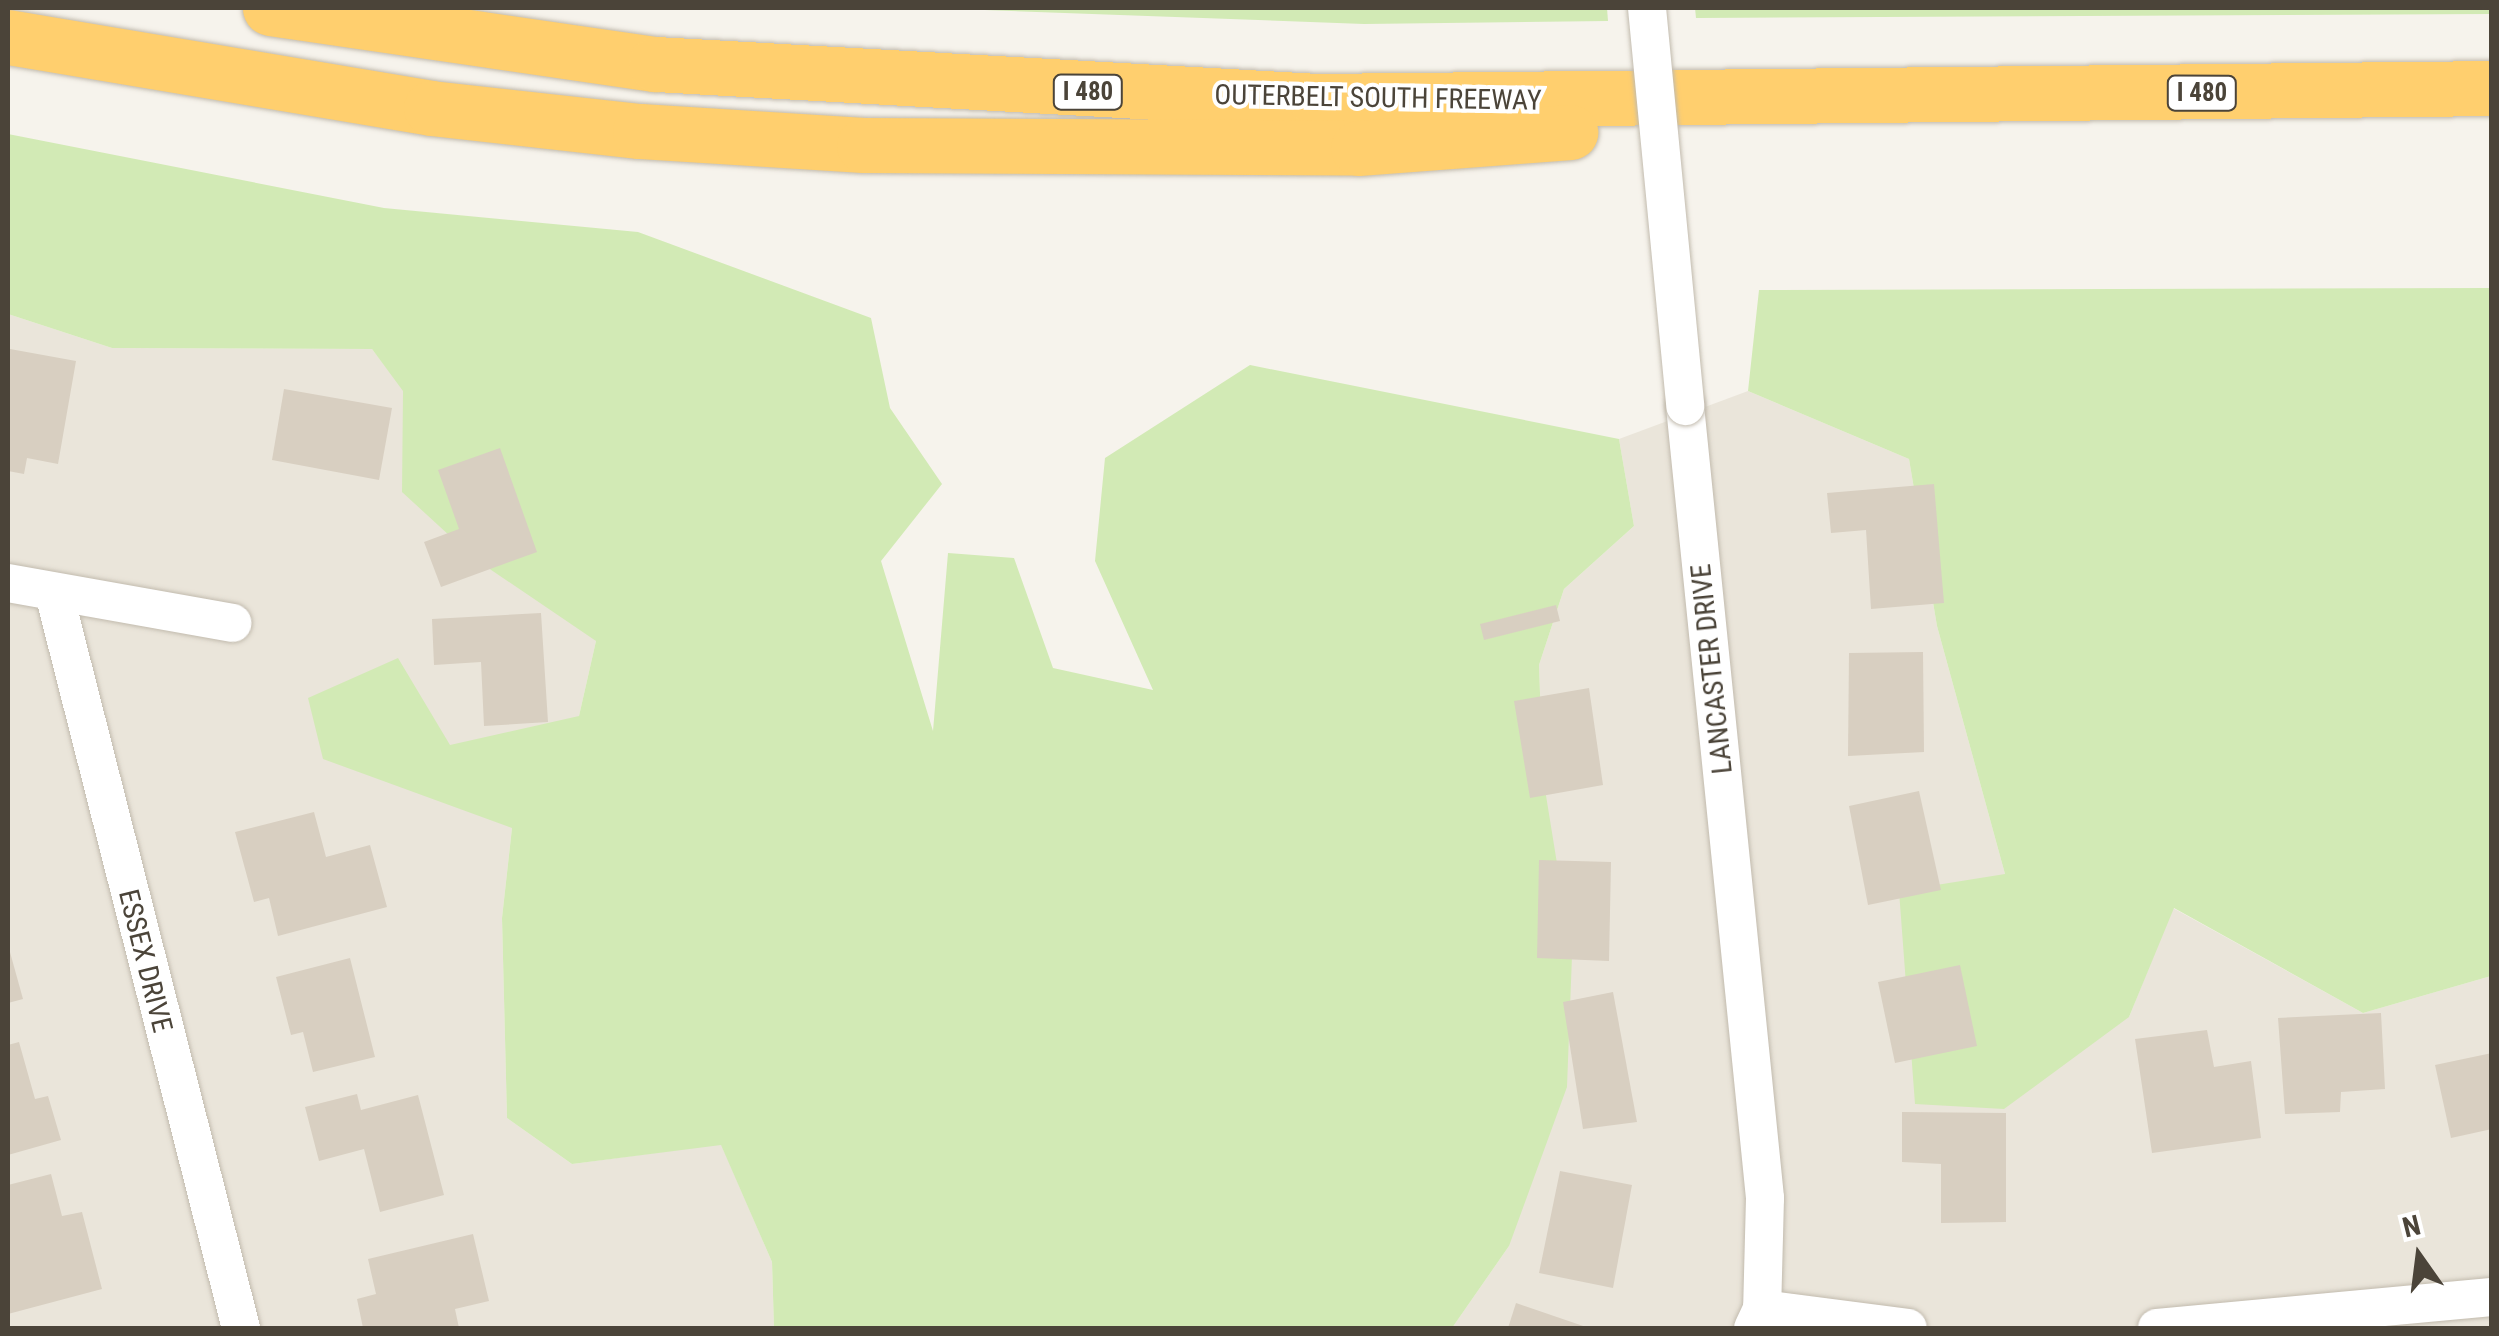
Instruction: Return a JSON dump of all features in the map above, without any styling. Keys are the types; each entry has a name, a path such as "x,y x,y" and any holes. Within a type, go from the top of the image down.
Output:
{"highway":[{"name":"OUTERBELT SOUTH FREEWAY","path":"270,8 599,57 862,80 1316,100 1912,98 2492,88"},
{"path":"8,37 431,108 640,131 884,146 1358,148 1912,98"}],"street":[{"name":"LANCASTER DRIVE","path":"1646,8 1765,1198 1758,1318"},
{"path":"8,583 232,623"},
{"name":"ESSEX DRIVE","path":"54,593 241,1328"},
{"path":"2158,1328 2492,1296"},
{"path":"1758,1318 1908,1328"}],"shaded area":[{"path":"8,314 112,348 372,349 596,641 579,716 512,828 502,918 507,1118 572,1164 721,1144 772,1262 774,1328 8,1328"},
{"path":"1748,391 1909,459 1937,626 2005,874 2129,1017 2173,908 2363,1013 2491,976 2491,1328 1452,1328 1509,1246 1543,777 1539,665 1564,589 1634,526 1619,439"}],"green space":[{"path":"931,8 1607,8 1608,21 1364,24"},
{"path":"1695,8 2491,8 2492,14 1696,18"},
{"path":"8,134 384,208 638,232 871,318 890,408 942,484 881,561 933,731 948,553 1014,558 1053,668 1153,690 1095,561 1105,458 1250,365 1619,439 1634,526 1564,589 1539,665 1543,777 1572,956 1567,1087 1509,1246 1452,1328 774,1328 772,1262 721,1145 572,1164 507,1118 502,918 512,828 323,759 308,698 398,658 450,745 579,716 596,641 475,559 402,492 403,391 372,349 112,348 8,314"},
{"path":"2491,288 2491,976 2363,1013 2174,908 2129,1017 2004,1109 1915,1104 1899,891 2005,874 1937,626 1909,459 1748,391 1759,290"}],"building":[{"path":"10,349 76,361 58,464 27,458 24,474 8,471"},
{"path":"284,389 392,408 379,480 272,460"},
{"path":"500,448 537,552 441,587 424,542 459,529 438,470"},
{"path":"1934,484 1944,603 1871,609 1866,530 1831,533 1827,493"},
{"path":"1556,605 1560,621 1484,640 1480,624"},
{"path":"541,613 548,722 484,726 481,662 434,665 432,619"},
{"path":"1923,652 1924,752 1848,756 1849,653"},
{"path":"1589,688 1603,785 1530,798 1514,701"},
{"path":"1919,791 1941,890 1868,905 1849,806"},
{"path":"314,812 326,857 370,845 387,907 278,936 269,898 254,902 235,832"},
{"path":"1539,860 1611,862 1609,961 1537,958"},
{"path":"8,945 23,999 8,1003"},
{"path":"350,958 375,1057 313,1072 303,1032 291,1035 276,977"},
{"path":"1960,965 1977,1046 1895,1063 1878,982"},
{"path":"1613,992 1637,1122 1583,1129 1563,1002"},
{"path":"2381,1013 2385,1089 2341,1092 2340,1112 2285,1114 2278,1018"},
{"path":"2207,1030 2214,1067 2251,1061 2261,1138 2152,1153 2135,1039"},
{"path":"19,1042 35,1099 48,1096 61,1140 8,1155 8,1045"},
{"path":"2492,1053 2492,1129 2451,1138 2435,1065"},
{"path":"357,1094 361,1110 418,1095 444,1195 380,1212 364,1149 319,1161 305,1107"},
{"path":"1902,1112 2006,1113 2006,1222 1941,1223 1941,1164 1902,1162"},
{"path":"1560,1171 1632,1185 1613,1288 1539,1273"},
{"path":"51,1174 62,1216 82,1212 102,1289 8,1314 8,1185"},
{"path":"473,1234 489,1301 455,1309 459,1328 363,1328 357,1299 376,1294 368,1259"},
{"path":"1516,1303 1589,1328 1508,1328"}]}
